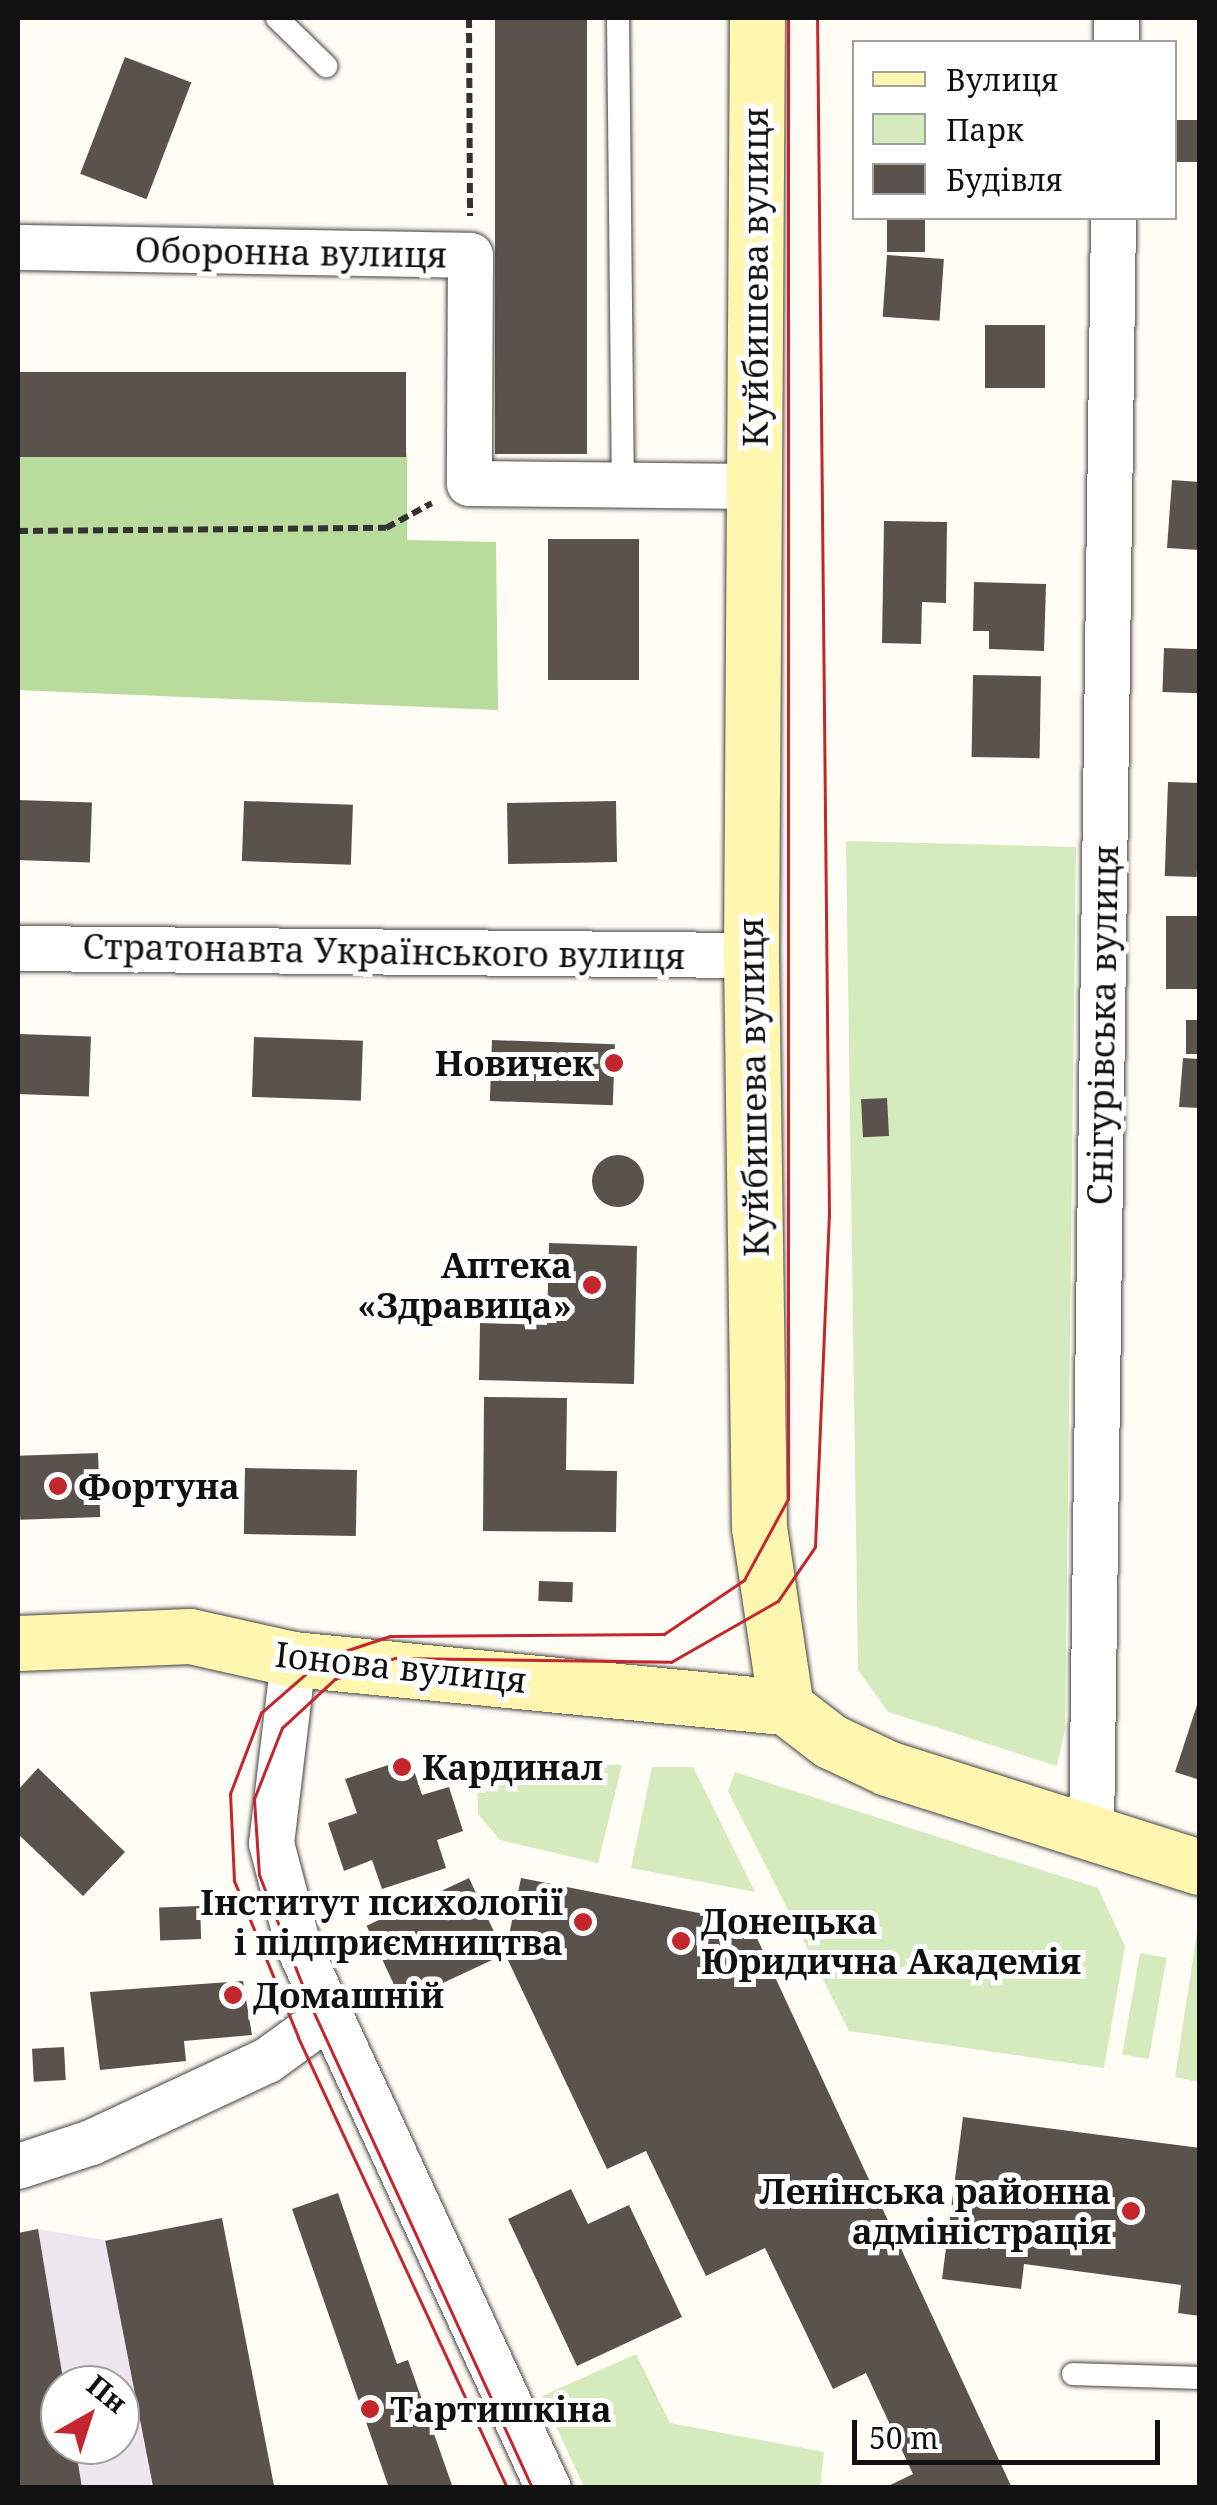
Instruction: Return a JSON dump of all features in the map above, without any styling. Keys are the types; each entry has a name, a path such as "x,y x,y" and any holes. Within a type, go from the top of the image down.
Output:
{"main road":[{"name":"Куйбишева вулиця","path":"756,18 750,955 758,1527 786,1707"},
{"name":"Іонова вулиця","path":"18,1643 190,1636 293,1659 786,1707"},
{"path":"786,1707 830,1741 888,1768 1200,1867"}],"street":[{"name":"Снігурівська вулиця","path":"1091,1832 1113,220"},
{"name":"Оборонна вулиця","path":"18,247 470,255 469,483"},
{"path":"469,483 755,486"},
{"name":"Стратонавта Українського вулиця","path":"18,948 750,955"},
{"path":"293,1659 271,1844 298,1946 548,2488"},
{"path":"18,2166 91,2142 267,2060 330,2015"}],"lane":[{"path":"276,18 326,66"},
{"path":"618,18 623,486"},
{"path":"1073,2374 1200,2378"}],"path":[{"path":"469,18 470,255"},
{"path":"18,531 386,528 469,483"}],"shaded area":[{"path":"38,2229 105,2240 129,2365 40,2365 40,2465 140,2465 140,2424 152,2487 18,2488 18,2233"}],"green space":[{"path":"407,453 407,540 496,542 498,710 18,690 18,457"},
{"path":"846,841 1076,847 1065,1730 1057,1766 888,1712 858,1670"},
{"path":"477,1761 622,1765 598,1863 500,1840 478,1814"},
{"path":"652,1767 693,1767 755,1892 631,1868"},
{"path":"735,1772 1098,1888 1125,1946 1104,2068 849,2031 728,1791"},
{"path":"1200,1926 1199,2082 1175,2077"},
{"path":"1140,1953 1167,1958 1149,2059 1122,2054"},
{"path":"636,2354 670,2423 824,2452 820,2487 584,2487 542,2396"}],"building":[{"path":"495,18 587,18 587,454 495,454"},
{"path":"125,57 191,82 146,199 80,174"},
{"path":"1177,120 1200,120 1200,162 1177,162"},
{"path":"887,220 925,220 925,252 887,252"},
{"path":"887,255 944,259 940,321 883,317"},
{"path":"985,325 1045,325 1045,388 985,388"},
{"path":"18,372 406,372 406,457 18,457"},
{"path":"1172,480 1200,482 1200,550 1167,548"},
{"path":"884,521 947,522 946,603 922,602 921,644 882,643"},
{"path":"548,539 639,539 639,680 548,680"},
{"path":"974,582 1046,584 1044,651 989,649 989,631 973,631"},
{"path":"1164,648 1200,649 1198,693 1162,692"},
{"path":"973,675 1041,676 1040,758 972,757"},
{"path":"1168,782 1200,783 1197,877 1165,876"},
{"path":"18,800 92,803 90,863 18,860"},
{"path":"244,801 353,805 351,865 242,861"},
{"path":"616,801 617,862 508,864 507,803"},
{"path":"1166,916 1200,916 1200,989 1166,989"},
{"path":"1186,1020 1200,1020 1200,1054 1186,1054"},
{"path":"18,1034 91,1037 89,1097 18,1094"},
{"path":"254,1037 363,1041 361,1101 252,1097"},
{"path":"492,1040 615,1044 613,1105 490,1101"},
{"path":"1183,1058 1200,1059 1200,1108 1179,1107"},
{"path":"887,1098 889,1136 863,1137 861,1099"},
{"path":"618,1155 636,1163 644,1181 636,1199 618,1207 600,1199 592,1181 600,1163"},
{"name":"Аптека «Здравица»","path":"549,1243 637,1246 634,1384 479,1380 480,1323 547,1325"},
{"path":"484,1397 567,1398 566,1470 617,1471 616,1532 483,1531"},
{"name":"Фортуна","path":"98,1453 100,1517 20,1520 18,1456"},
{"path":"245,1468 357,1470 356,1536 244,1534"},
{"path":"539,1581 573,1582 572,1602 538,1601"},
{"path":"1200,1700 1200,1780 1175,1772"},
{"path":"410,1758 422,1795 449,1787 463,1831 437,1840 446,1868 382,1889 372,1860 344,1871 328,1823 357,1813 345,1779"},
{"path":"38,1768 125,1852 83,1896 18,1834 18,1790"},
{"path":"469,1878 504,1954 402,2002 367,1926"},
{"path":"521,1878 750,1923 1012,2488 884,2488 913,2474 866,2373 833,2389 765,2248 706,2276 646,2151 607,2169 505,1954"},
{"path":"200,1906 201,1939 160,1940 159,1907"},
{"path":"243,1981 252,2035 184,2041 186,2061 100,2070 90,1992"},
{"path":"64,2047 66,2080 34,2082 32,2049"},
{"path":"963,2117 1200,2148 1200,2316 1178,2313 1181,2285 1024,2264 1021,2289 942,2279"},
{"path":"571,2189 588,2224 629,2205 682,2317 577,2366 508,2219"},
{"path":"338,2193 397,2364 408,2360 453,2488 389,2488 292,2209"},
{"path":"222,2218 274,2488 153,2488 140,2420 140,2365 129,2365 105,2241"},
{"path":"38,2229 61,2365 40,2365 40,2465 78,2465 82,2488 18,2488 18,2233"}],"tram line":[{"path":"507,2488 298,2037 234,1881 230,1794 261,1713 324,1658 390,1636 664,1634 744,1580 788,1499 788,18"},
{"path":"532,2488 308,2000 259,1875 254,1799 282,1728 335,1679 395,1658 671,1662 778,1601 815,1547 829,1216 817,18"}],"place":[{"name":"Новичек","path":"614,1063"},
{"name":"Аптека «Здравица»","path":"592,1285"},
{"name":"Фортуна","path":"58,1486"},
{"name":"Кардинал","path":"402,1767"},
{"name":"Інститут психології і підприємництва","path":"583,1922"},
{"name":"Донецька Юридична Академія","path":"681,1941"},
{"name":"Домашній","path":"233,1995"},
{"name":"Ленiнська районна адміністрація","path":"1131,2211"},
{"name":"Тартишкіна","path":"370,2409"}]}
